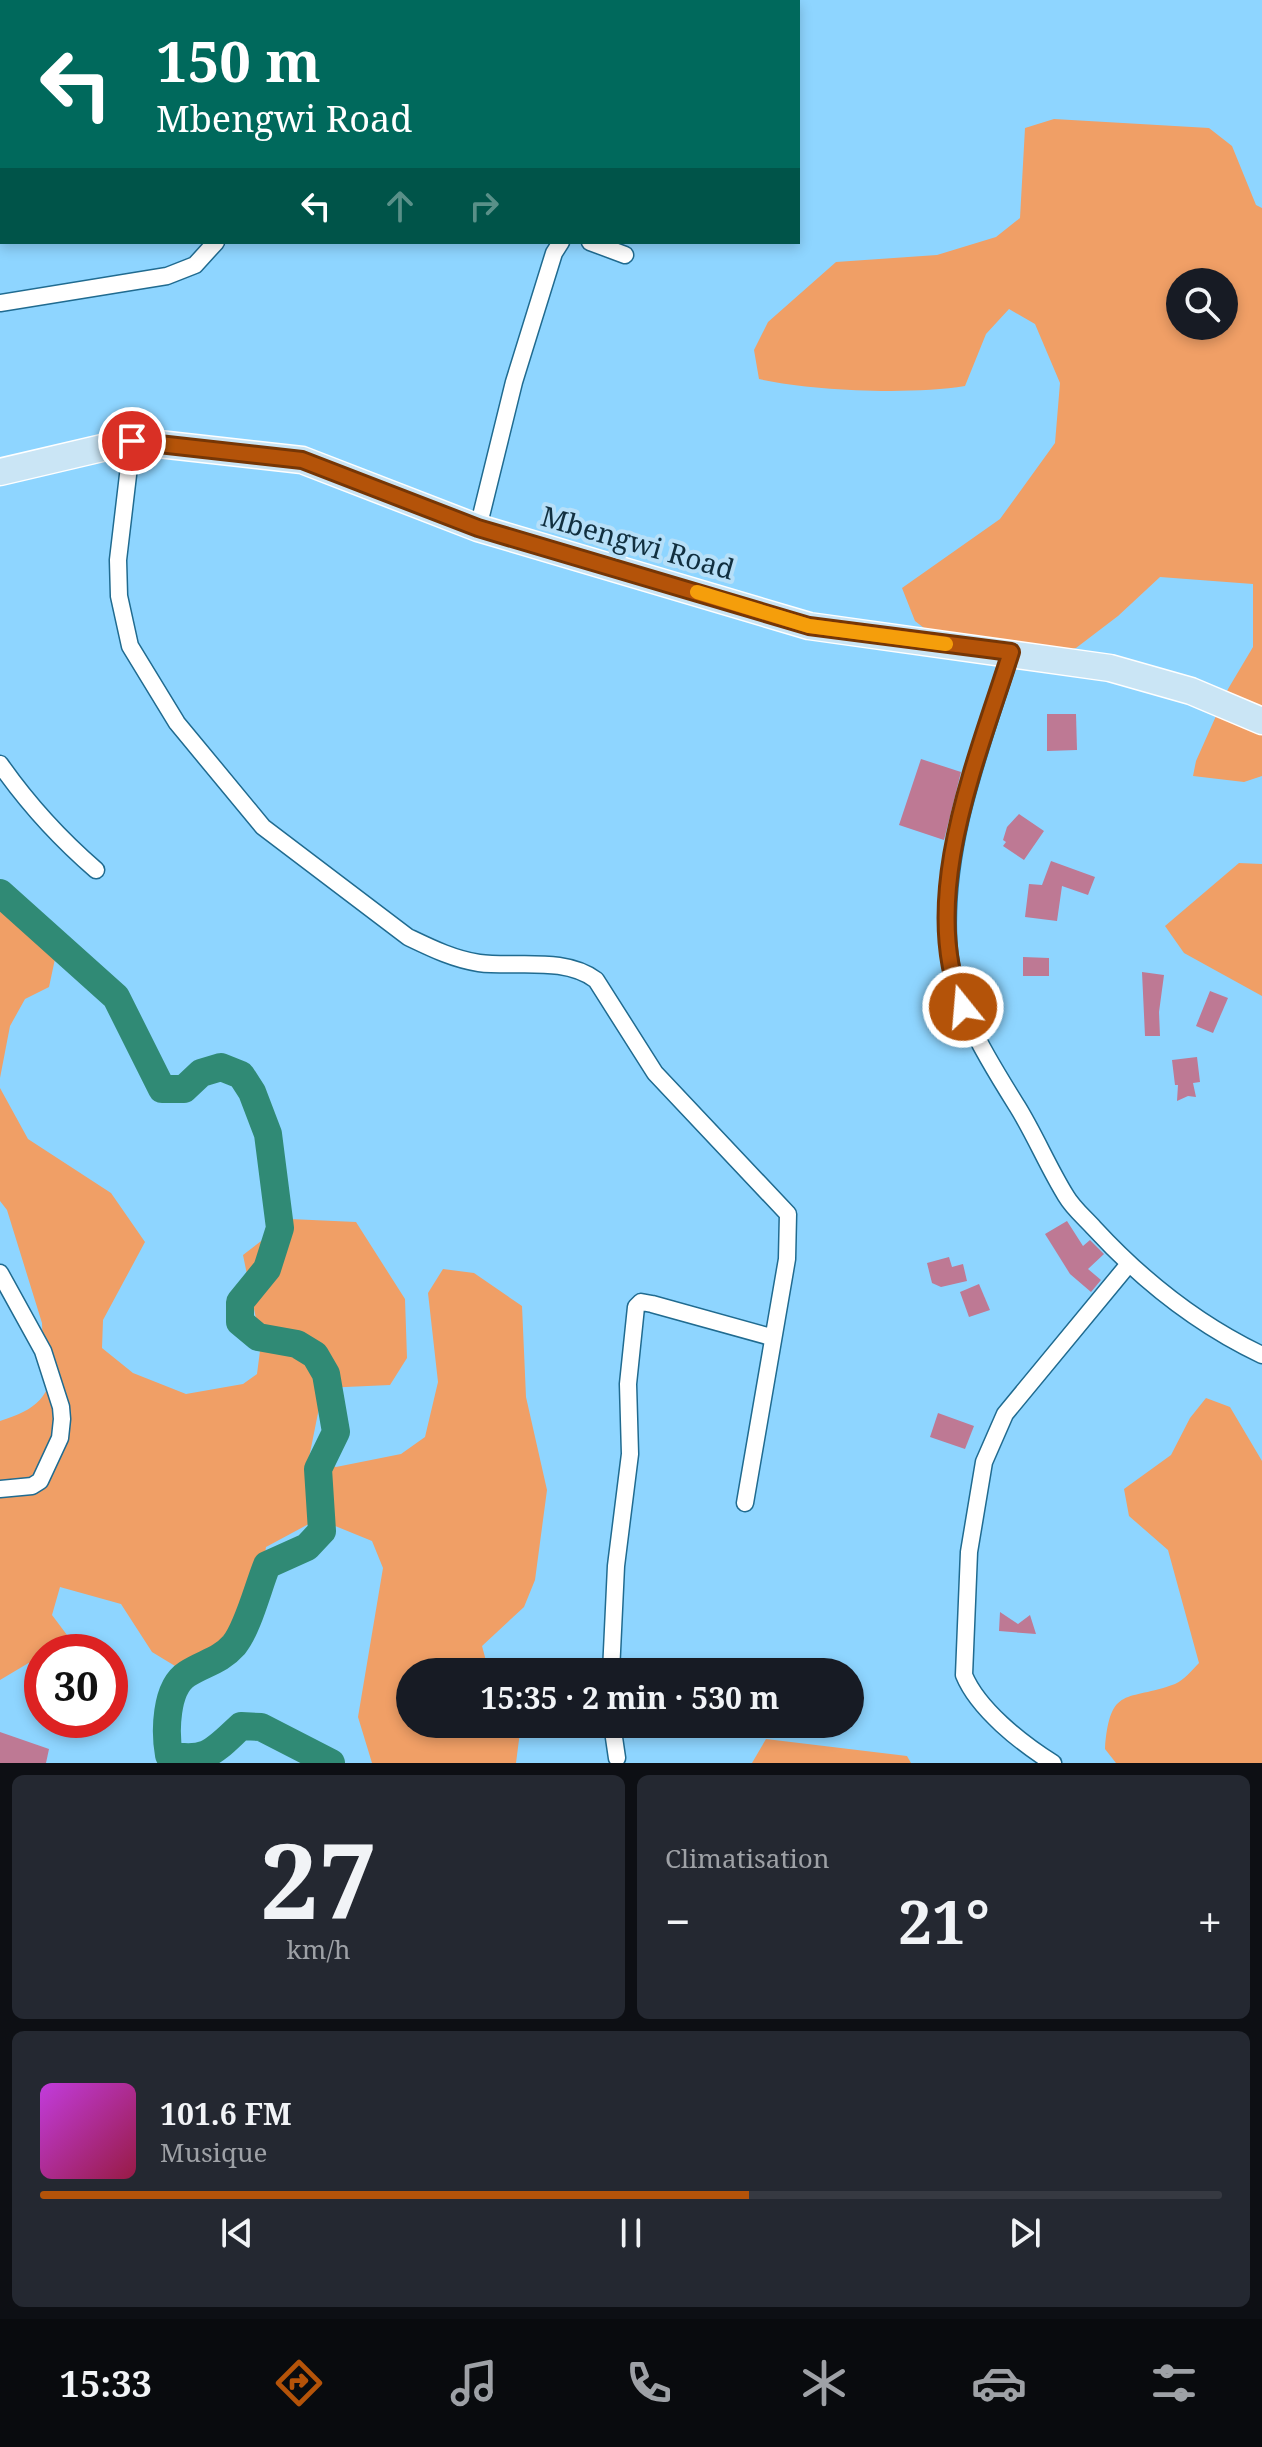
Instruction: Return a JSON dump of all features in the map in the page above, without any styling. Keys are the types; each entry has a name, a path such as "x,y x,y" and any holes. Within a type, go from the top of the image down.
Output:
{"main road":[{"name":"Mbengwi Road","path":"0,472 132,441 302,460 478,528 809,626 1110,668 1191,691 1262,721"}],"street":[{"path":"0,303 167,276 195,265 214,244"},
{"path":"478,528 514,382 554,253 560,244"},
{"path":"595,244 625,255"},
{"path":"132,441 118,560 119,596 130,646 177,723 263,827 408,937 459,959 567,967 587,973 596,980 655,1073 788,1214 787,1259 771,1337 745,1503"},
{"path":"1011,652 962,808 949,876 948,941 954,986 982,1050 1027,1123 1067,1199 1128,1265 1227,1338 1262,1355"},
{"path":"0,764 22,796 61,840 96,870"},
{"path":"1053,1763 994,1715 969,1687 964,1675 969,1552 984,1462 1005,1414 1128,1265"},
{"path":"0,1273 43,1351 62,1419 60,1438 40,1481 32,1486 0,1489"},
{"path":"612,1658 616,1566 630,1454 628,1384 636,1307 641,1302 652,1304 771,1337"},
{"path":"614,1738 617,1758"}],"shaded area":[{"path":"1054,119 1209,128 1232,146 1256,205 1262,208 1262,776 1244,782 1193,776 1196,761 1228,689 1253,647 1253,584 1160,577 1118,616 1076,648 1005,665 951,649 915,621 902,588 1000,519 1055,443 1060,383 1035,324 1009,309 986,334 965,386 862,390 759,379 754,350 768,322 836,262 937,255 996,237 1020,218 1025,128"},
{"path":"1239,863 1262,864 1262,996 1184,953 1165,926"},
{"path":"0,899 17,913 55,959 49,987 25,999 10,1026 0,1078"},
{"path":"0,1088 28,1139 111,1193 145,1242 103,1320 102,1348 133,1373 186,1394 243,1384 257,1374 261,1343 243,1255 290,1219 356,1222 405,1299 407,1358 390,1385 323,1388 309,1458 336,1467 401,1454 425,1437 438,1382 428,1293 443,1269 474,1273 522,1306 526,1397 547,1490 535,1580 524,1607 482,1646 485,1658 396,1658 396,1738 519,1738 516,1763 372,1763 358,1717 383,1568 372,1541 318,1519 266,1547 253,1631 236,1655 180,1669 152,1652 121,1604 60,1587 52,1615 66,1634 24,1634 24,1666 0,1680 0,1421 24,1412 40,1400 50,1383 54,1358 43,1351 42,1323 7,1210 0,1201"},
{"path":"1206,1398 1230,1407 1262,1461 1262,1763 1116,1763 1105,1749 1107,1728 1117,1705 1133,1695 1175,1684 1199,1663 1168,1550 1129,1516 1124,1489 1171,1455 1190,1418"},
{"path":"766,1739 907,1756 911,1763 752,1763"}],"building":[{"path":"1047,714 1076,714 1077,750 1047,751"},
{"path":"921,759 961,772 944,840 899,825"},
{"path":"1019,814 1044,831 1024,860 1003,846 1007,827"},
{"path":"1051,861 1095,877 1088,895 1062,886 1057,921 1025,917 1029,884 1042,885"},
{"path":"1023,957 1049,958 1049,976 1023,976"},
{"path":"1142,972 1164,975 1159,1012 1160,1036 1145,1036"},
{"path":"1210,991 1228,998 1213,1033 1196,1026"},
{"path":"1197,1057 1200,1082 1193,1083 1196,1097 1188,1096 1177,1101 1178,1085 1175,1085 1172,1060"},
{"path":"1067,1221 1083,1246 1090,1240 1104,1254 1088,1269 1101,1280 1091,1292 1070,1274 1045,1234"},
{"path":"949,1257 952,1267 963,1264 967,1281 941,1287 932,1283 927,1263"},
{"path":"979,1284 990,1310 969,1317 960,1292"},
{"path":"938,1413 974,1426 965,1449 930,1437"},
{"path":"1000,1612 1018,1624 1030,1615 1036,1634 999,1631"},
{"path":"0,1732 49,1749 46,1763 0,1763"}],"waterway":[{"path":"0,893 116,997 162,1089 184,1089 201,1073 221,1067 241,1075 252,1092 268,1134 280,1228 267,1269 240,1302 240,1322 258,1337 297,1344 315,1355 326,1374 336,1432 318,1469 322,1531 307,1547 267,1565 248,1618 234,1645 223,1655 187,1674 174,1689 168,1712 168,1746 169,1755 202,1756 217,1748 241,1726 261,1727 331,1763"}],"slow traffic":[{"path":"697,592 809,626 946,644"}],"route":[{"path":"132,441 302,460 478,528 809,626 1011,652 962,808 949,876 948,941 954,986 963,1007"}]}
